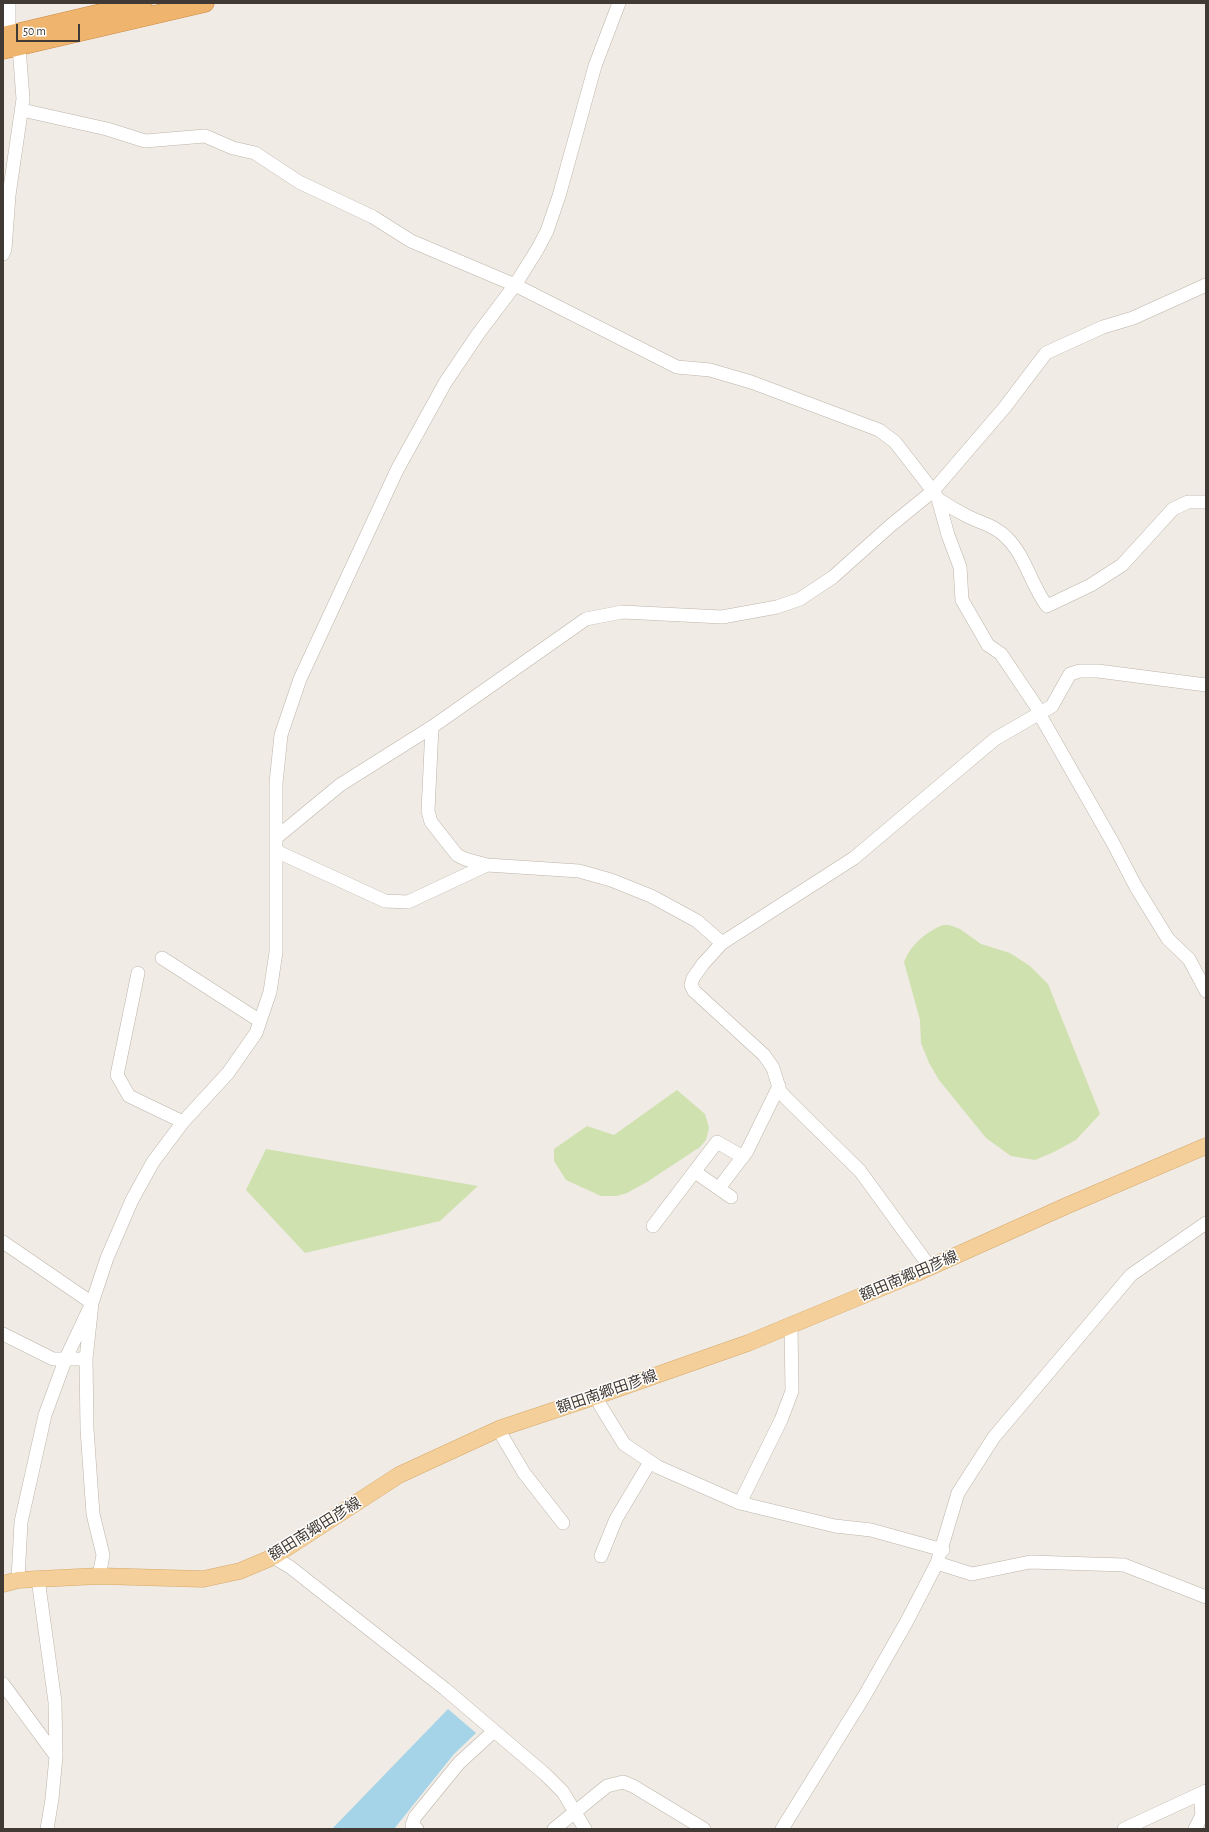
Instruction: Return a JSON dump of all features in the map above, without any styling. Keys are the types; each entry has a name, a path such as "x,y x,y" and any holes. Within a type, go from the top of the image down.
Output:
{"highway":[{"path":"9,42 143,3"},
{"path":"9,42 205,3"}],"main road":[{"name":"額田南郷田彦線","path":"10,1582 99,1576 203,1579 240,1571 273,1557 399,1475 498,1429 748,1344 930,1267 1206,1146"}],"street":[{"path":"3,254 5,250 9,195 22,110 23,94 9,42 9,3"},
{"path":"10,1582 27,1488 45,1415 66,1358 92,1303 107,1258 132,1200 153,1162 183,1122 228,1073 256,1033 270,992 276,952 276,784 281,734 300,679 397,470 445,383 478,334 515,285 547,231 559,196 595,66 619,3"},
{"path":"22,110 107,128 146,141 205,136 232,148 255,154 299,182 373,217 411,240 515,285 676,367 710,370 751,382 879,430 895,442 936,495 968,517 992,526 1008,538 1025,565 1039,595 1047,606 1091,585 1122,565 1173,509 1188,502 1206,502"},
{"path":"277,837 340,785 432,727 586,619 622,612 722,616 777,607 800,599 833,577 890,526 936,495 1046,353 1088,333 1133,318 1206,285"},
{"path":"936,495 948,535 960,567 962,600 988,645 1001,654 1038,709 1136,887 1168,938 1189,959 1206,991"},
{"path":"930,1267 860,1171 784,1097 773,1068 764,1055 694,991 691,985 693,978 703,964 722,943 854,858 995,739 1040,715 1052,706 1070,674 1080,671 1098,671 1206,685"},
{"path":"432,727 428,811 432,822 457,855 465,859 488,865 579,871 611,880 651,896 697,921 722,943"},
{"path":"276,851 385,901 408,902 488,865"},
{"path":"162,958 260,1021"},
{"path":"138,972 117,1075 129,1096 183,1122"},
{"path":"719,1188 747,1151 779,1086"},
{"path":"653,1226 717,1142 743,1157"},
{"path":"695,1172 731,1197"},
{"path":"782,1829 865,1695 938,1563 943,1550 958,1493 994,1437 1131,1275 1206,1223"},
{"path":"3,1242 92,1303"},
{"path":"92,1303 86,1359 87,1429 93,1514 103,1555 99,1576"},
{"path":"740,1504 781,1420 792,1390 792,1326"},
{"path":"3,1334 53,1359 86,1359"},
{"path":"597,1396 600,1405 624,1444 658,1468 740,1504 835,1526 871,1530 943,1550"},
{"path":"498,1429 524,1473 564,1523"},
{"path":"601,1556 616,1519 650,1462"},
{"path":"273,1557 290,1567 389,1645 494,1731 563,1792 576,1811 585,1829"},
{"path":"938,1563 972,1574 1030,1562 1124,1565 1206,1597"},
{"path":"38,1579 55,1702 56,1756 52,1799 47,1829"},
{"path":"3,1684 56,1756"},
{"path":"417,1829 412,1825 415,1817 459,1763 494,1731"},
{"path":"554,1829 607,1786 623,1782 633,1786 704,1829"},
{"path":"1124,1829 1203,1793 1202,1815 1195,1829"}],"green space":[{"path":"943,925 949,925 960,929 981,944 1010,953 1030,966 1048,984 1100,1114 1076,1140 1035,1160 1011,1156 986,1138 939,1080 929,1063 921,1043 920,1020 904,962 915,944 920,939"},
{"path":"677,1090 705,1114 709,1128 706,1140 700,1147 647,1182 627,1193 617,1196 601,1196 566,1180 554,1161 554,1149 587,1126 614,1135"},
{"path":"266,1149 478,1186 440,1221 305,1253 246,1190"}],"water":[{"path":"448,1709 476,1733 454,1754 394,1829 332,1829"}]}
